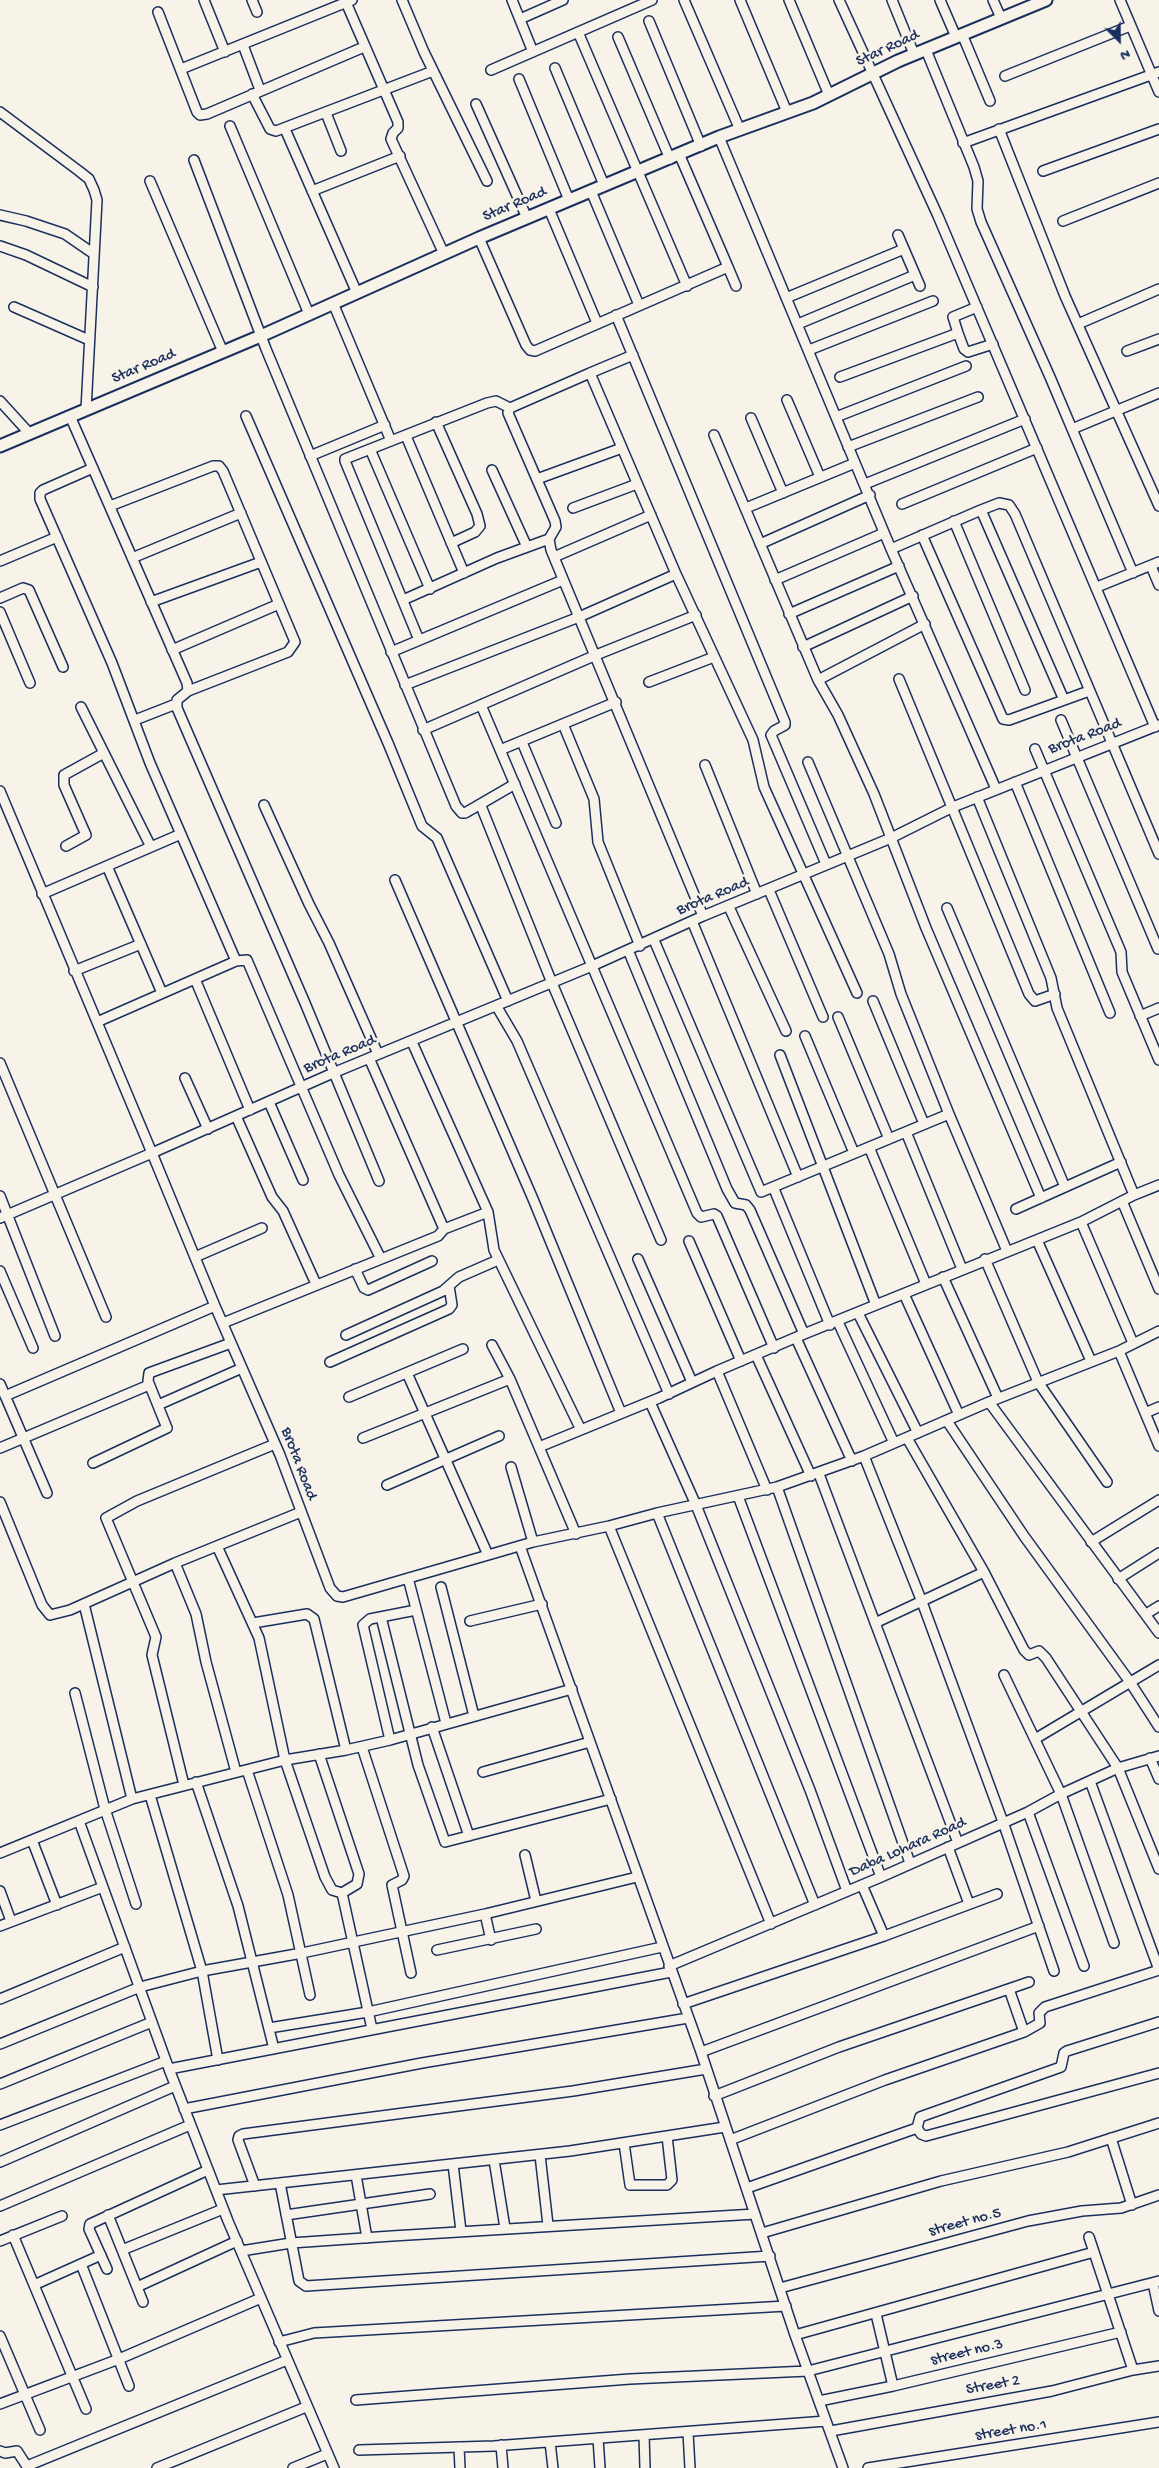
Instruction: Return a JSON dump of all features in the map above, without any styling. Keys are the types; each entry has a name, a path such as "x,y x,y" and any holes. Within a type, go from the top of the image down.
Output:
{"street":[{"path":"204,0 225,52"},
{"path":"252,0 257,12"},
{"path":"402,0 433,71 487,181"},
{"path":"512,0 533,52"},
{"path":"520,19 563,0"},
{"path":"491,70 652,0"},
{"path":"684,0 740,130"},
{"path":"740,0 787,112"},
{"path":"789,0 829,95"},
{"path":"839,0 938,216 1157,726"},
{"path":"892,0 914,54"},
{"path":"940,0 990,100"},
{"path":"993,0 1001,18"},
{"path":"1120,0 1130,26 1156,73 1159,92"},
{"path":"181,70 348,1 364,47 398,122 398,128 393,133 391,139 444,254"},
{"name":"Star Road","path":"0,446 263,335 479,238 719,137 829,95 914,54 1042,1"},
{"path":"158,12 197,112 200,115 207,114 364,47"},
{"path":"649,20 701,146"},
{"path":"1005,76 1130,26"},
{"path":"578,32 687,286"},
{"path":"618,37 736,286"},
{"path":"243,45 256,92 270,129 276,131 433,71"},
{"path":"926,50 978,181 977,209 981,222 1133,573"},
{"path":"555,68 604,186"},
{"path":"963,143 1156,73"},
{"path":"519,79 569,200"},
{"path":"476,104 527,218"},
{"path":"0,112 89,180 97,200 86,410"},
{"path":"326,112 341,151"},
{"path":"230,126 309,314"},
{"path":"285,128 357,293"},
{"path":"999,129 1078,324 1159,506"},
{"path":"1044,171 1159,129"},
{"path":"719,137 884,533 996,789"},
{"path":"312,191 400,156"},
{"path":"194,160 263,335 266,349 404,685 458,810 465,813 481,806 499,792 515,784"},
{"path":"150,181 223,352"},
{"path":"1062,221 1159,183"},
{"path":"591,191 639,305"},
{"path":"549,209 598,323"},
{"path":"0,215 65,234 94,254"},
{"path":"898,235 920,286"},
{"path":"479,238 530,350 535,351 728,267"},
{"path":"0,246 26,255 92,286"},
{"path":"786,298 904,249"},
{"path":"798,324 915,275"},
{"path":"1078,324 1159,289"},
{"path":"809,350 933,301"},
{"path":"333,304 391,441"},
{"path":"14,307 89,340"},
{"path":"977,307 953,317 964,348 968,352 993,344"},
{"path":"616,315 785,722 785,725 774,731 771,735 826,864"},
{"path":"840,378 958,333"},
{"path":"1127,352 1159,339"},
{"path":"403,600 464,573 548,540 556,528 555,521 508,414 510,408 633,355"},
{"path":"836,417 966,366"},
{"path":"590,373 676,574 753,740 764,787 857,993"},
{"path":"1072,429 1159,393"},
{"path":"848,447 978,396"},
{"path":"0,400 30,434"},
{"path":"787,400 820,477"},
{"path":"419,640 345,461 350,456 496,401 510,408"},
{"path":"70,416 188,691"},
{"path":"246,416 422,826 437,838 508,1001"},
{"path":"751,418 783,493"},
{"path":"865,484 1025,419"},
{"path":"436,422 477,514 480,526 475,532 452,543"},
{"path":"310,456 384,425"},
{"path":"714,435 803,647 818,680 838,715 892,838 926,928 1041,1198"},
{"path":"406,436 464,573"},
{"path":"537,479 622,448"},
{"path":"902,504 1037,448"},
{"path":"370,449 430,589"},
{"path":"746,508 855,462"},
{"path":"110,506 213,466 220,466 295,642 288,652 188,691 177,700 176,704 135,720"},
{"path":"93,468 40,493 40,499 109,654 147,755 236,961"},
{"path":"492,470 527,547"},
{"path":"573,508 638,484"},
{"path":"760,544 870,496"},
{"path":"891,549 980,510 999,503 1009,505 1016,514 1159,854"},
{"path":"980,510 1064,700"},
{"path":"132,558 241,513"},
{"path":"554,557 650,514"},
{"path":"954,522 1025,690"},
{"path":"775,580 884,533"},
{"path":"922,535 1003,719 1009,720 1089,691"},
{"path":"0,562 57,537"},
{"path":"548,540 703,916"},
{"path":"151,602 261,562"},
{"path":"1097,587 1155,564 1159,585"},
{"path":"789,614 899,566"},
{"path":"404,685 579,617 676,574"},
{"path":"391,652 564,580"},
{"path":"0,598 24,588 30,590 63,667"},
{"path":"803,647 913,596"},
{"path":"172,650 278,604"},
{"path":"0,612 30,683"},
{"path":"423,730 596,655 696,615"},
{"path":"818,680 925,624"},
{"path":"649,682 714,657"},
{"path":"899,678 1029,994 1035,1001 1055,994"},
{"path":"500,750 616,702"},
{"path":"176,704 379,1181"},
{"path":"481,705 697,1213 700,1217 714,1214 717,1216 774,1348"},
{"path":"81,707 151,847"},
{"path":"1061,720 1078,756 1158,949"},
{"path":"563,724 594,799 598,842 640,946"},
{"name":"Brota Road","path":"1157,726 1044,769 953,807 892,838 703,916 654,940 497,1007 333,1073 152,1153 231,1344 275,1444 330,1588 337,1596 343,1597 534,1542 576,1534 696,1504 767,1490 815,1475 907,1438 998,1398 1119,1350 1159,1330"},
{"path":"522,742 556,823"},
{"path":"1035,749 1121,952 1122,972 1159,1060"},
{"path":"66,846 86,835 64,785 64,775 104,753"},
{"path":"808,762 889,954 902,994 949,1114 1007,1251"},
{"path":"705,765 757,894"},
{"path":"1014,782 1110,1013"},
{"path":"0,791 152,1153 4,1216"},
{"path":"977,797 1051,978 1057,1008 1134,1194"},
{"path":"264,804 309,904 329,942 444,1229"},
{"path":"481,806 552,983 661,1240"},
{"path":"42,894 181,834"},
{"path":"106,866 162,993"},
{"path":"395,880 533,1199 621,1413"},
{"path":"769,890 824,1017"},
{"path":"729,906 786,1032"},
{"path":"947,908 1065,1187"},
{"path":"692,921 798,1177"},
{"path":"654,940 761,1191 764,1193 823,1166 949,1114"},
{"path":"74,971 141,944"},
{"path":"628,950 727,1189 735,1204 746,1206 750,1210 852,1461"},
{"path":"97,1022 236,961 247,960 251,965 339,1175 381,1259"},
{"path":"195,979 250,1110"},
{"path":"873,1001 924,1124"},
{"path":"497,1007 517,1041 668,1394"},
{"path":"1140,1016 1159,1008"},
{"path":"838,1017 889,1139"},
{"path":"806,1036 854,1153"},
{"path":"412,1042 488,1212 494,1250 498,1260 580,1428"},
{"path":"780,1055 876,1305"},
{"path":"0,1063 106,1317"},
{"path":"185,1078 208,1128"},
{"path":"269,1102 303,1180"},
{"path":"236,1116 272,1197 283,1211 316,1284"},
{"path":"906,1132 962,1269"},
{"path":"869,1147 926,1284"},
{"path":"1016,1209 1121,1162"},
{"path":"539,1446 580,1428 650,1402 717,1371 985,1259 1081,1222 1134,1194 1159,1185"},
{"path":"774,1188 834,1323 894,1443"},
{"path":"0,1196 4,1216 55,1336"},
{"path":"1122,1201 1159,1289"},
{"path":"223,1324 316,1284 438,1236 444,1229 488,1212"},
{"path":"1081,1222 1133,1343"},
{"path":"196,1257 262,1228"},
{"path":"1036,1240 1091,1361"},
{"path":"688,1241 741,1361"},
{"path":"638,1259 692,1382"},
{"path":"985,1259 1038,1382 1107,1482"},
{"path":"355,1269 364,1288 368,1290 432,1260"},
{"path":"346,1335 443,1291 459,1277 498,1260"},
{"path":"0,1271 33,1348"},
{"path":"943,1277 998,1398"},
{"path":"330,1362 449,1309 452,1305 449,1286"},
{"path":"904,1294 959,1415"},
{"path":"47,1494 2,1389 215,1306"},
{"path":"858,1313 918,1433"},
{"path":"93,1463 164,1431 166,1424 149,1386 148,1377 152,1371 231,1344"},
{"path":"492,1345 510,1379 576,1534"},
{"path":"349,1397 463,1349"},
{"path":"1119,1350 1159,1446"},
{"path":"756,1355 815,1475 958,1843"},
{"path":"158,1405 242,1368"},
{"path":"717,1371 767,1490"},
{"path":"407,1373 444,1460 488,1555"},
{"path":"363,1438 510,1379"},
{"path":"0,1448 149,1386"},
{"path":"650,1402 696,1504 810,1790 847,1892"},
{"path":"989,1402 1159,1633"},
{"path":"1145,1413 1159,1407"},
{"path":"947,1420 1024,1536 1130,1682 1159,1726"},
{"path":"387,1484 499,1436"},
{"path":"907,1438 984,1572 1024,1650 1030,1655 1041,1652 1118,1768 1159,1869"},
{"path":"184,1785 152,1655 156,1637 106,1521 108,1515 275,1444"},
{"path":"864,1456 922,1602 1003,1822 1054,1971"},
{"path":"511,1467 534,1542"},
{"path":"777,1487 910,1863"},
{"path":"738,1496 881,1877"},
{"path":"1091,1542 1159,1500"},
{"path":"0,1502 47,1613 57,1615 175,1563 301,1512"},
{"path":"657,1513 815,1905"},
{"path":"609,1526 771,1924"},
{"path":"217,1546 253,1624 263,1656 285,1760 325,1877 332,1890 342,1893 358,1884 359,1874 319,1754"},
{"path":"520,1546 701,2052 714,2096 843,2468"},
{"path":"1118,1579 1159,1553"},
{"path":"175,1563 196,1614 206,1662 236,1772"},
{"path":"874,1623 984,1572"},
{"path":"408,1578 446,1723"},
{"path":"441,1587 474,1716"},
{"path":"84,1604 132,1800"},
{"path":"470,1621 542,1604"},
{"path":"1146,1614 1159,1606"},
{"path":"390,1740 363,1625 370,1619 416,1610"},
{"path":"253,1624 307,1614 314,1619 346,1750"},
{"path":"381,1617 409,1734 444,1841 448,1842 611,1799"},
{"path":"1035,1739 1159,1665"},
{"path":"1004,1675 1061,1794 1114,1943"},
{"path":"0,1853 105,1809 184,1785 285,1760 362,1747 572,1689"},
{"path":"75,1693 105,1809 136,1904"},
{"path":"432,1727 469,1836"},
{"path":"482,1772 590,1742"},
{"path":"362,1747 404,1876 402,1880 392,1885 411,1973"},
{"path":"1155,1757 1159,1779"},
{"name":"Daba Lohara Road","path":"0,2125 168,2065 218,2060 670,1969 1028,1812 1061,1794 1118,1768 1155,1757"},
{"path":"247,1770 288,1895 310,1995"},
{"path":"730,2140 885,2080 1024,2032 1040,2023 1039,2013 1046,2007 1159,1970 1090,1781"},
{"path":"196,1782 238,1906 274,2048"},
{"path":"150,1795 202,1971 218,2060"},
{"path":"1028,1812 1084,1966"},
{"path":"79,1821 184,2109 223,2209 306,2407 334,2468"},
{"path":"32,1840 57,1905"},
{"path":"948,1847 969,1904"},
{"path":"525,1855 536,1901"},
{"path":"0,2044 140,1987 202,1971 302,1953 485,1914 637,1877"},
{"path":"862,1885 884,1936"},
{"path":"0,1926 103,1886"},
{"path":"0,1892 11,1922"},
{"path":"342,1893 372,2029"},
{"path":"683,2004 884,1936 997,1894"},
{"path":"485,1914 491,1940"},
{"path":"701,2052 1039,1926"},
{"path":"437,1950 536,1929"},
{"path":"269,2028 368,2012 662,1947"},
{"path":"0,1999 126,1948"},
{"path":"714,2096 839,2047 1029,1982"},
{"path":"1009,1989 1024,2032"},
{"path":"184,2109 422,2063 688,2018"},
{"path":"0,2084 152,2022"},
{"path":"1159,2022 1067,2051 1063,2055 1064,2063 1061,2067 920,2117 917,2128 920,2134 926,2136 1159,2073"},
{"path":"255,2186 238,2140 239,2136 243,2134 573,2091 706,2069"},
{"path":"0,2162 176,2086"},
{"path":"762,2233 942,2181 1068,2152 1159,2123"},
{"path":"0,2206 190,2125"},
{"path":"216,2190 540,2155 725,2127"},
{"path":"747,2188 917,2128"},
{"path":"624,2143 630,2185 667,2185 672,2180 667,2136"},
{"path":"1111,2138 1132,2205"},
{"path":"540,2155 548,2225"},
{"path":"494,2160 505,2228"},
{"path":"453,2164 461,2231"},
{"path":"107,2269 89,2227 95,2220 208,2170"},
{"path":"356,2175 368,2238"},
{"path":"280,2183 299,2281 306,2286 770,2256"},
{"path":"286,2215 430,2194"},
{"name":"street no.5","path":"780,2288 1028,2221 1132,2205 1159,2195"},
{"path":"122,2250 223,2209"},
{"path":"241,2251 291,2243 548,2225 755,2214"},
{"path":"108,2215 143,2302"},
{"path":"0,2241 62,2216"},
{"path":"13,2235 86,2409"},
{"path":"1089,2237 1132,2370"},
{"path":"137,2287 237,2242"},
{"path":"796,2335 872,2312 876,2314 1094,2252"},
{"path":"34,2285 101,2255"},
{"path":"81,2264 129,2386"},
{"path":"356,2400 630,2379 808,2371 885,2353 1156,2282 1159,2311"},
{"path":"0,2404 119,2359 261,2298"},
{"path":"279,2342 314,2333 786,2306"},
{"path":"876,2314 893,2386"},
{"name":"street no.3","path":"820,2401 893,2386 1121,2332"},
{"path":"0,2336 40,2430"},
{"path":"0,2451 6,2453 17,2451 27,2467 286,2360"},
{"name":"Street 2","path":"831,2431 1052,2391 1132,2370 1159,2366"},
{"path":"157,2468 306,2407"},
{"path":"359,2450 550,2442 826,2421"},
{"name":"street no.1","path":"868,2468 1159,2422"},
{"path":"688,2432 690,2468"},
{"path":"644,2435 645,2468"},
{"path":"598,2438 600,2468"},
{"path":"550,2442 553,2468"},
{"path":"501,2445 503,2468"},
{"path":"459,2447 460,2468"},
{"path":"293,2468 327,2454"}]}
